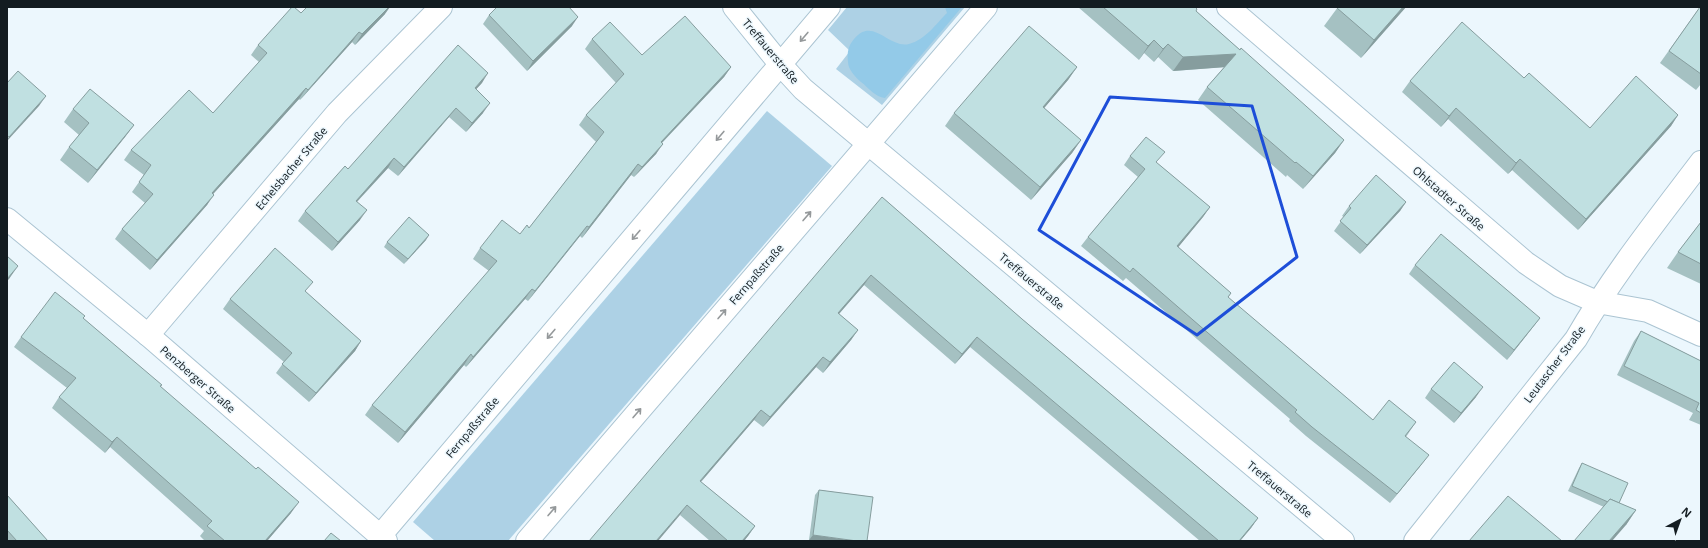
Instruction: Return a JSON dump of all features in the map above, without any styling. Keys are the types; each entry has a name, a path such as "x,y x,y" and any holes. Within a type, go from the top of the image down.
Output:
{"street":[{"name":"Echelsbacher Straße","path":"148,335 337,114 442,7"},
{"name":"Treffauerstraße","path":"734,7 780,64 803,89 1343,541"},
{"name":"Fernpaßstraße","path":"383,538 829,7"},
{"name":"Fernpaßstraße","path":"527,541 869,145 986,7"},
{"name":"Ohlstadter Straße","path":"1228,7 1526,263 1560,286 1597,302 1648,311 1701,335"},
{"name":"Leutascher Straße","path":"1415,541 1576,339 1597,302 1701,162"},
{"name":"Penzberger Straße","path":"7,219 148,335 383,538"}],"highlighted area":[{"path":"1110,97 1252,106 1297,257 1197,335 1039,230"}],"shaded area":[{"path":"847,7 965,7 882,105 836,69 850,51 828,30"},
{"path":"945,7 962,7 885,98 872,92 852,73 848,65 848,50 850,44 861,33 868,31 874,32 895,42 909,44 920,39 934,27 947,13"},
{"path":"767,111 832,166 508,541 435,541 413,522"}],"building":[{"path":"292,7 301,13 307,7 389,7 362,34 359,32 308,90 306,88 212,193 214,195 157,260 122,229 153,194 139,182 151,165 131,150 189,90 213,113 267,53 258,45"},
{"path":"497,7 569,7 578,17 533,61 489,15"},
{"path":"1103,7 1195,7 1197,9 1196,11 1240,50 1241,48 1344,140 1313,176 1296,162 1295,163 1207,87 1236,54 1183,57 1168,44 1163,49 1154,40 1148,46"},
{"path":"1403,7 1374,40 1337,8"},
{"path":"1701,7 1701,74 1669,51"},
{"path":"685,16 731,67 661,142 663,144 642,167 638,164 589,227 587,226 535,291 532,289 473,357 471,354 405,432 372,405 497,261 480,248 502,220 520,234 527,225 529,228 604,132 586,115 624,74 592,39 610,22 642,55"},
{"path":"1462,22 1524,78 1529,73 1590,128 1636,76 1678,115 1586,219 1520,159 1516,163 1456,108 1449,116 1410,81"},
{"path":"1029,26 1077,67 1043,107 1081,140 1040,187 954,113"},
{"path":"458,45 488,73 475,88 490,103 472,123 456,108 404,167 394,158 356,201 367,210 338,242 305,211 345,166 348,169"},
{"path":"18,71 46,96 9,137 7,136 7,83"},
{"path":"90,89 134,125 97,170 69,147 89,123 73,109"},
{"path":"1146,137 1165,152 1156,162 1210,207 1177,246 1231,293 1228,297 1373,420 1389,400 1416,422 1405,436 1429,455 1397,494 1312,427 1295,412 1297,410 1133,268 1130,272 1088,237 1145,169 1130,156"},
{"path":"1376,175 1406,202 1367,245 1340,221 1351,208 1349,206"},
{"path":"882,197 1022,319 1258,518 1239,541 1219,541 977,337 962,354 871,275 838,313 858,330 830,362 823,357 770,417 761,410 700,481 755,526 742,541 728,541 687,505 656,541 589,541"},
{"path":"409,217 429,235 408,259 387,242"},
{"path":"1701,222 1701,264 1678,252"},
{"path":"1441,234 1540,318 1514,350 1415,265"},
{"path":"275,248 313,282 305,291 361,341 316,393 282,364 292,353 230,299"},
{"path":"7,256 18,266 7,279"},
{"path":"55,292 85,316 83,318 162,385 160,386 256,469 258,467 299,502 265,541 225,541 207,526 212,521 117,437 112,442 59,397 76,378 21,337"},
{"path":"1641,331 1701,361 1701,413 1696,410 1699,403 1624,366"},
{"path":"1454,362 1483,387 1461,413 1431,389"},
{"path":"1582,463 1628,483 1619,503 1610,499 1608,502 1572,486"},
{"path":"819,490 873,497 867,541 813,535"},
{"path":"7,495 48,541 17,541 7,530"},
{"path":"1508,496 1562,541 1469,541"},
{"path":"1610,499 1636,510 1609,541 1574,541"},
{"path":"331,533 341,541 324,541"}]}
